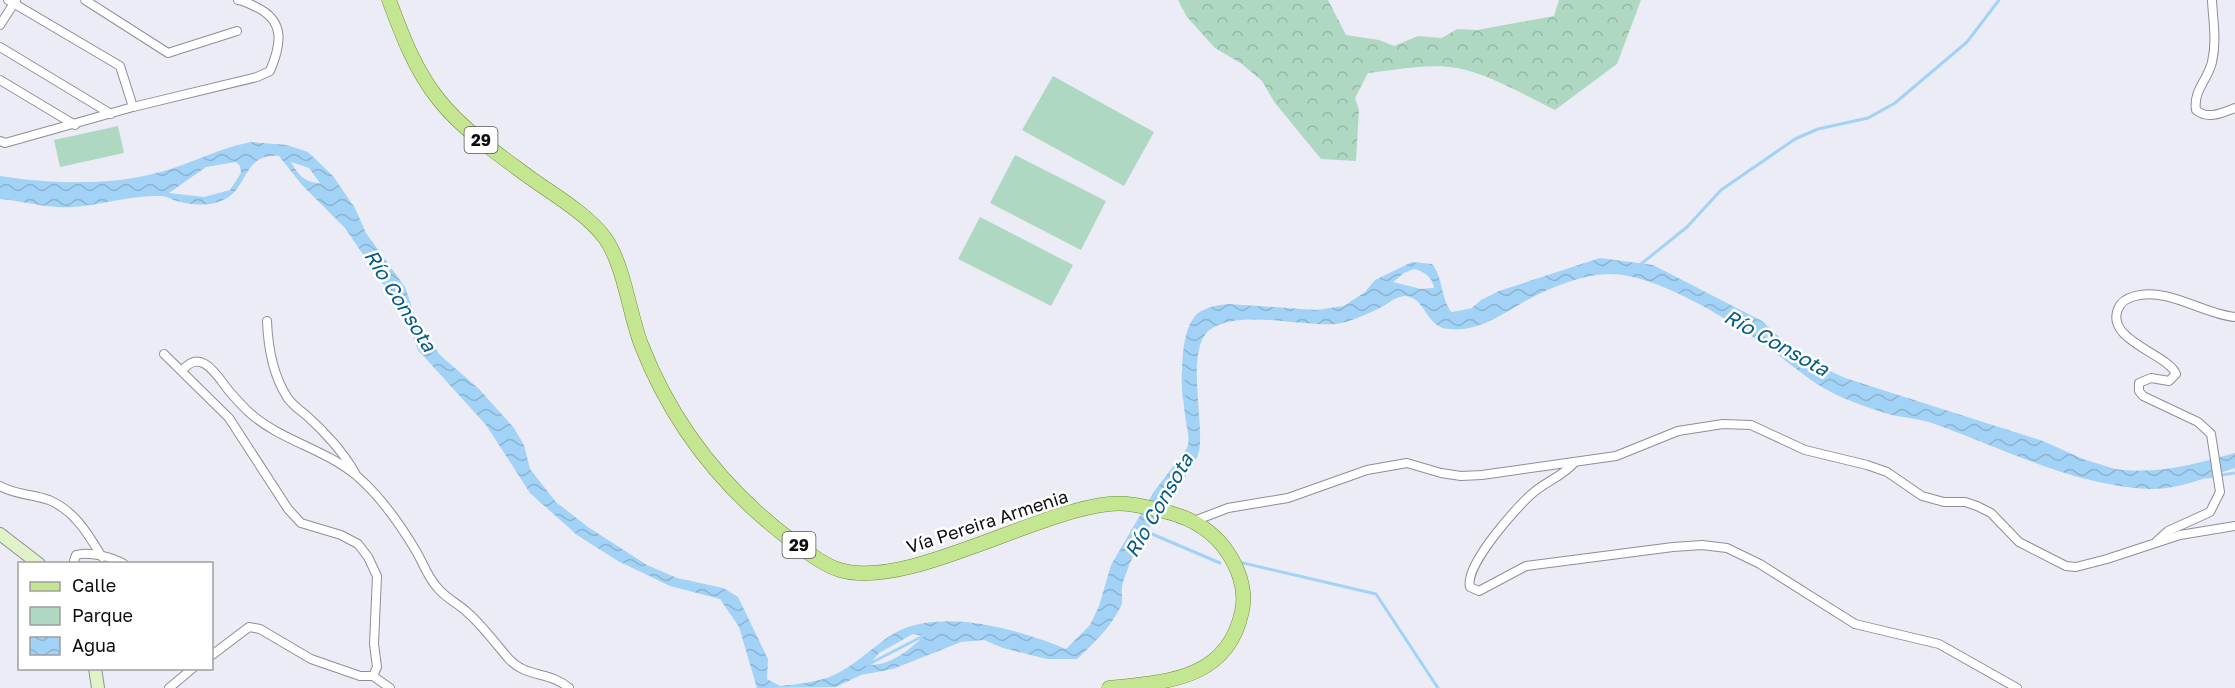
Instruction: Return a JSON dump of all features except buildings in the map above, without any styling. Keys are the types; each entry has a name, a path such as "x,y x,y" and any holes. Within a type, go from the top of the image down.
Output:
{"main road":[{"name":"Vía Pereira Armenia","path":"389,0 416,64 440,101 487,145 584,217 603,235 617,260 640,341 657,382 688,434 728,486 770,524 807,552 837,569 854,573 879,572 930,561 1063,513 1113,503 1140,506 1194,521"},
{"name":"29","path":"1109,688 1167,682 1199,670 1225,651 1242,611 1243,592 1240,576 1232,557 1218,540 1194,521"},
{"path":"0,534 36,562"},
{"path":"95,670 98,688"}],"street":[{"path":"85,0 168,53 237,32"},
{"path":"0,141 5,143 75,125 133,107 257,77 270,71 280,43 278,24 266,12 238,0"},
{"path":"2212,0 2214,45 2212,64 2197,92 2196,110 2202,115 2209,115 2235,108"},
{"path":"0,25 13,1 120,66 133,107"},
{"path":"0,47 111,114"},
{"path":"0,80 75,125"},
{"path":"2157,542 2168,531 2210,512 2220,492 2215,450 2211,434 2198,422 2143,396 2139,391 2139,383 2145,379 2169,381 2176,374 2173,367 2129,338 2118,325 2116,313 2121,303 2128,297 2152,294 2235,318"},
{"path":"267,321 270,351 277,376 287,398 309,417 348,461 357,476 400,526 425,572 448,601 465,610 500,645 510,660 523,669 559,679 569,688"},
{"path":"164,354 229,418 288,509 301,523 341,535 358,544 368,557 377,576 374,644 377,667 373,676"},
{"path":"182,371 190,363 199,362 210,365 237,400 253,416 278,433 357,476"},
{"path":"1194,521 1228,508 1288,498 1367,470 1407,463 1461,476 1575,462 1616,456 1678,432 1723,424 1751,425 1805,450 1887,472 1922,496 1944,502 1965,502 1977,506 1990,513 2019,542 2066,566 2076,567 2157,542 2235,526"},
{"path":"1575,462 1567,472 1534,492 1491,542 1471,571 1470,587 1479,591 1526,566 1673,547 1702,545 1727,548 1760,564 1855,624 1939,644 2017,688"},
{"path":"0,486 9,491 50,501 81,522 102,557"},
{"path":"74,562 76,555 82,554 118,562"},
{"path":"213,654 249,627 260,629 311,659 360,676 373,676 390,688"},
{"path":"169,688 192,670"}],"green space":[{"path":"1178,0 1328,0 1346,35 1379,40 1394,46 1418,36 1442,38 1457,29 1477,30 1554,16 1559,0 1641,0 1617,64 1555,110 1495,80 1457,68 1424,67 1368,73 1355,98 1359,110 1356,161 1321,159 1275,103 1262,81 1242,64 1215,48 1187,17"},
{"path":"1053,76 1154,132 1124,186 1022,130"},
{"path":"118,126 124,153 60,167 54,140"},
{"path":"1015,155 1106,201 1081,250 990,203"},
{"path":"980,217 1073,265 1051,306 958,259"}],"water":[{"path":"251,142 287,145 308,152 333,176 355,208 366,233 405,287 418,325 440,355 479,389 514,428 524,445 530,469 556,502 588,527 647,565 677,578 723,588 738,597 768,659 767,679 780,686 815,681 834,675 895,633 914,625 935,622 981,624 1027,635 1066,649 1090,625 1099,606 1111,565 1153,493 1187,448 1182,363 1186,334 1197,314 1208,308 1228,304 1316,310 1344,306 1365,292 1375,280 1412,262 1432,264 1439,276 1446,302 1453,314 1467,312 1481,300 1499,291 1600,258 1653,265 1762,321 1802,358 1845,378 2043,441 2083,459 2115,469 2146,471 2161,469 2235,453 2235,468 2192,482 2160,489 2121,486 2067,474 1935,424 1892,415 1844,398 1813,382 1754,337 1699,304 1660,286 1623,275 1602,274 1568,282 1537,295 1484,323 1462,329 1441,327 1430,318 1417,301 1404,296 1363,316 1336,324 1238,320 1223,323 1211,329 1203,338 1197,368 1199,451 1192,466 1157,516 1134,555 1123,582 1122,603 1116,615 1101,635 1077,659 1047,659 1003,648 984,640 961,642 893,669 861,675 836,687 757,688 739,627 720,599 670,586 618,561 577,535 530,493 486,425 418,350 411,331 390,294 345,228 302,185 279,156 266,157 258,161 251,167 236,191 218,202 208,204 187,203 160,196 64,207 0,199 0,176 59,182 121,180 171,169","holes":["236,162 240,166 241,173 230,190 204,197 169,193 206,167","291,162 309,168 320,183 306,180","1414,269 1421,271 1430,278 1434,288 1421,289 1393,282 1404,273","913,634 924,636 906,652 892,660 869,665 879,653"]}],"waterway":[{"path":"1641,264 1687,227 1721,190 1795,139 1818,129 1868,118 1895,103 1967,42 1999,0"},
{"name":"Río Consota","path":"1450,314 1470,310"},
{"name":"Río Consota","path":"1785,343 1803,358"},
{"name":"Río Consota","path":"1183,374 1184,398"},
{"name":"Río Consota","path":"2207,477 2235,473"},
{"path":"1145,531 1220,563"},
{"path":"1239,562 1376,594 1438,688"},
{"name":"Río Consota","path":"867,665 925,635"}]}
